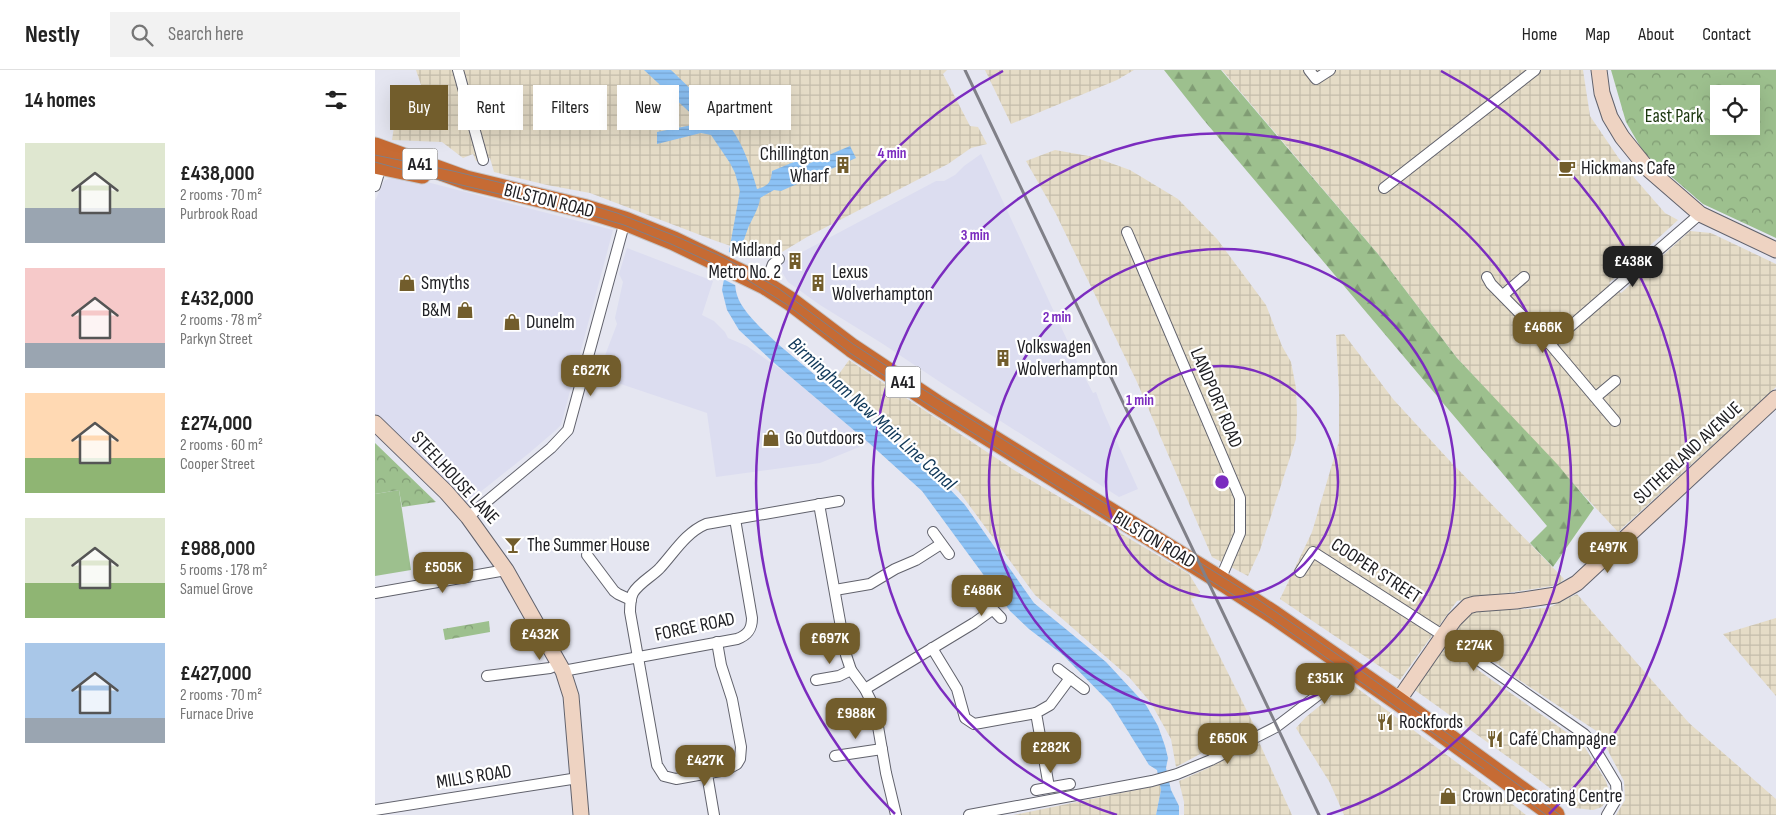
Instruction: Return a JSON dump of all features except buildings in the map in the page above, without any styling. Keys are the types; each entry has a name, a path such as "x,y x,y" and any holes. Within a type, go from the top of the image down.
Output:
{"highway":[{"name":"BILSTON ROAD","path":"375,147 466,180 586,209 625,221 674,241 765,285 790,301 852,348 936,404 1220,580 1398,701 1555,815"},
{"name":"A41","path":"378,165 404,171 466,180"}],"street":[{"path":"458,70 483,160"},
{"path":"1309,70 1317,79 1330,70"},
{"path":"1384,188 1535,70"},
{"path":"1599,70 1602,93 1610,116 1622,137 1647,168 1700,214 1776,250"},
{"path":"375,186 378,165"},
{"path":"1550,344 1700,214"},
{"path":"468,517 551,448 568,430 625,221"},
{"name":"LANDPORT ROAD","path":"1127,232 1240,498 1240,532 1220,580"},
{"path":"765,285 773,264 779,259"},
{"path":"1503,295 1524,277"},
{"path":"1487,278 1550,344 1615,421"},
{"path":"1596,397 1615,381"},
{"name":"SUTHERLAND AVENUE","path":"1398,701 1445,636 1454,620 1468,606 1515,602 1556,595 1577,583 1776,398"},
{"name":"STEELHOUSE LANE","path":"375,423 468,517 506,570 561,668 571,696 581,815"},
{"path":"717,642 721,665 732,699 741,753 737,764 731,769 707,774 676,779 664,776 657,765 630,612 631,600 639,587 660,568 692,532 706,524 839,501"},
{"path":"819,504 846,654 851,670 875,709 896,815"},
{"name":"FORGE ROAD","path":"487,676 561,668 742,637 751,629 752,625 735,519"},
{"path":"933,532 949,554"},
{"path":"835,590 870,584 895,569 916,560 941,544"},
{"name":"COOPER STREET","path":"1300,572 1313,552 1445,636 1589,739 1616,784 1617,798 1607,815"},
{"path":"587,555 614,591 631,600"},
{"path":"375,593 506,570"},
{"path":"982,598 1001,618"},
{"path":"865,690 993,610"},
{"path":"932,648 957,690 963,714 969,722 974,724 1036,713 1050,704 1071,678"},
{"path":"1058,668 1084,690"},
{"path":"816,680 839,676 851,670"},
{"path":"969,815 1152,781 1177,774 1211,760 1276,727 1351,670"},
{"path":"1036,713 1049,787"},
{"path":"835,756 882,749"},
{"path":"707,774 713,815"},
{"name":"MILLS ROAD","path":"375,810 578,778"},
{"path":"1036,790 1070,784"}],"shaded area":[{"path":"416,70 947,70 943,74 970,126 978,127 987,144 971,148 948,164 807,237 777,255 764,257 716,241 590,193 494,172 490,158 476,161 473,154 463,158 442,142 392,140 393,130 448,130 448,85 421,85"},
{"path":"985,70 1134,70 1117,80 1011,124"},
{"path":"1222,70 1583,70 1590,116 1624,166 1665,213 1678,220 1609,283 1621,293 1690,231 1711,233 1776,264 1776,387 1618,532 1457,358 1378,254"},
{"path":"1055,150 1094,157 1130,170 1178,199 1217,239 1266,305 1282,346 1291,362 1296,388 1296,439 1260,550 1248,576 1212,557 1137,382 1056,214 1026,161"},
{"path":"981,154 1081,370 1093,393 1096,392 1138,489 1119,497 820,305 788,282 779,267 781,263 936,181 944,181 955,175"},
{"path":"396,174 613,230 561,425 464,505 375,416 375,201 384,181"},
{"path":"627,248 713,281 702,315 714,321 728,338 747,346 786,373 869,443 820,463 716,477 707,413 600,377 601,366 617,324 615,318 623,282 619,274"},
{"path":"1344,334 1393,399 1564,579 1558,585 1457,601 1400,680 1280,599 1312,532 1339,441 1336,335"},
{"path":"849,360 1014,470 1189,574 1200,592 1191,599 1254,725 1176,767 1171,739 1151,703 1129,677 1035,595 961,494 939,471 834,381"},
{"path":"1577,594 1689,723 1776,799 1776,815 1616,815 1625,800 1624,781 1598,732 1516,678 1454,631 1466,616 1476,611 1548,608"},
{"path":"1776,618 1776,696 1723,634"},
{"path":"1440,651 1453,651 1582,743 1606,781 1610,794 1602,807 1593,810 1575,808 1533,775 1412,688"},
{"path":"1349,682 1526,815 1344,815 1330,783 1296,728 1306,717"},
{"path":"1259,742 1292,815 1184,815 1184,802 1179,781"},
{"path":"1160,785 1161,790 1156,815 1013,815"}],"green space":[{"path":"1164,70 1221,70 1378,254 1457,358 1557,464 1594,508 1553,567 1530,543 1547,526 1202,118"},
{"name":"East Park","path":"1611,70 1776,70 1776,238 1703,204 1644,153 1626,122"},
{"path":"375,443 436,502 402,507 399,490 375,494"},
{"path":"399,490 411,570 375,576 375,494"},
{"path":"489,621 490,632 445,640 443,629"}],"water":[{"path":"644,70 671,70 689,87 689,112 679,102 679,85 660,85"},
{"path":"689,126 689,130 732,130 750,165 757,189 764,187 768,183 772,171 801,159 805,165 850,146 856,158 781,191 774,190 760,198 737,262 735,287 740,302 755,322 779,345 940,479 965,505 1034,603 1106,662 1146,705 1158,726 1165,746 1168,758 1166,768 1171,790 1179,806 1179,815 1156,815 1161,790 1157,770 1149,765 1111,704 1063,655 1029,629 1010,611 922,491 739,330 727,310 722,290 740,191 735,173 711,135 701,133 657,144 657,132 679,130 679,128"}],"pier":[{"path":"727,251 741,258 737,286 721,278"}],"tram line":[{"path":"375,155 453,171 588,204 617,213 723,257 778,288 853,344 905,378 1250,594 1364,673 1560,815"},
{"path":"375,162 440,180 624,225 671,244 746,279 786,304 850,353 918,398 1077,499 1263,613 1484,769"},
{"path":"1524,798 1546,815"}],"railway":[{"path":"965,70 1319,815"}],"place":[{"name":"Chillington Wharf","path":"843,165"},
{"name":"Hickmans Cafe","path":"1567,168"},
{"name":"Midland Metro No. 2","path":"795,261"},
{"name":"Smyths","path":"407,283"},
{"name":"Lexus Wolverhampton","path":"818,283"},
{"name":"B&M","path":"465,310"},
{"name":"Dunelm","path":"512,322"},
{"name":"Volkswagen Wolverhampton","path":"1003,358"},
{"name":"Go Outdoors","path":"771,438"},
{"name":"The Summer House","path":"513,545"},
{"name":"Rockfords","path":"1385,722"},
{"name":"Café Champagne","path":"1495,739"},
{"name":"Crown Decorating Centre","path":"1448,796"}],"water label":[{"name":"Birmingham New Main Line Canal","path":"872,414"}]}
